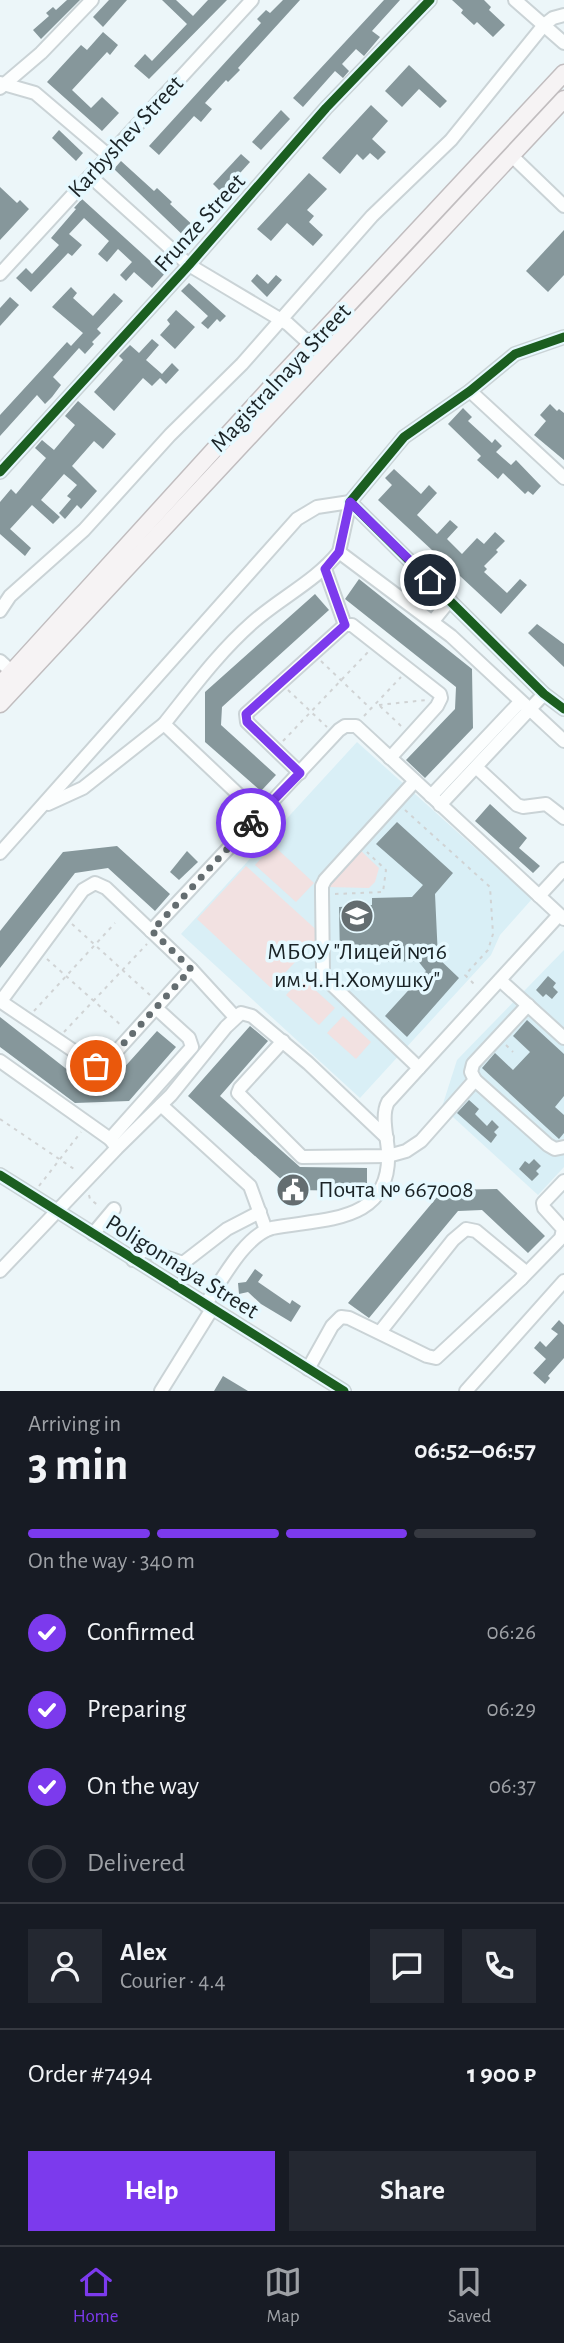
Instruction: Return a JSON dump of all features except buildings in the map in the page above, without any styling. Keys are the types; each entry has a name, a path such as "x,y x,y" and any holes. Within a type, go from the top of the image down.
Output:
{"main road":[{"name":"Magistralnaya Street","path":"0,685 6,666 311,345 564,73"},
{"name":"Magistralnaya Street","path":"0,704 564,99"}],"street":[{"path":"1,85 41,53 92,0"},
{"name":"Karbyshev Street","path":"0,274 252,0"},
{"name":"Frunze Street","path":"0,472 190,265 326,107 430,0"},
{"path":"515,0 564,43"},
{"path":"0,611 10,596 84,530 170,435 242,364 372,216 451,139 544,25 553,18 564,15"},
{"path":"1,85 35,93 108,155"},
{"path":"511,155 564,206"},
{"path":"90,176 190,265 279,319 311,345"},
{"path":"41,807 83,788 164,724 215,660 253,622 325,569 339,552 350,502 404,437 470,391 515,354 564,337"},
{"path":"470,391 564,478"},
{"path":"350,502 544,694 564,709"},
{"path":"0,853 297,519 317,507 350,502"},
{"path":"339,552 451,636 564,741"},
{"path":"325,569 345,625"},
{"path":"432,621 450,600"},
{"path":"300,773 245,718 280,682 345,625 352,625 376,643 437,690 441,698 437,706 390,758"},
{"path":"435,800 525,706 544,694"},
{"path":"435,800 476,767 525,706"},
{"path":"164,724 259,814"},
{"path":"153,933 259,814 342,727 354,727 390,758 562,917 486,995 386,1106 388,1156 387,1175 383,1186 362,1209 348,1215 266,1230 252,1239 208,1307 161,1391"},
{"path":"476,767 517,805 523,807 546,804 564,818"},
{"path":"415,781 325,880 322,894 323,971 326,979 419,1068"},
{"path":"539,896 564,869"},
{"path":"191,969 101,1066 89,1063 0,1001 83,890 95,883 106,888 191,969 235,1017"},
{"path":"500,980 564,1038"},
{"path":"528,1005 473,1064 471,1072 475,1080 549,1146 555,1149 564,1147"},
{"path":"0,1271 87,1178 192,1047 189,1038 158,1006"},
{"path":"113,1143 161,1105 241,1013 252,1016 282,1041 387,1138"},
{"path":"282,1041 238,1093 240,1098 302,1157 388,1156 406,1151 421,1141 475,1080"},
{"path":"0,1061 113,1143"},
{"path":"161,1105 250,1186 266,1230"},
{"name":"Poligonnaya Street","path":"1,1177 344,1391"},
{"path":"309,1369 338,1319 349,1318 436,1358 561,1238 563,1229 544,1208 543,1203 564,1181"},
{"path":"93,1234 112,1212"},
{"path":"134,1260 145,1250 183,1263 228,1229 260,1212"},
{"path":"380,1332 453,1240 466,1230 476,1231 515,1263 524,1274 521,1279"},
{"path":"466,1391 564,1281"}],"path":[{"path":"276,749 376,643"},
{"path":"312,653 371,709"},
{"path":"354,727 409,669"},
{"path":"280,682 335,734"},
{"path":"378,704 441,698"},
{"path":"378,704 411,735"},
{"path":"396,802 490,887 493,934 488,950 465,975 486,995"},
{"path":"322,894 383,892 386,870 359,844"},
{"path":"64,916 158,1006"},
{"path":"26,1019 115,923"},
{"path":"56,1040 153,933"},
{"path":"38,951 132,1035"},
{"path":"0,1119 87,1178 94,1187 89,1193 90,1199 112,1212"},
{"path":"32,1195 88,1123"}],"shaded area":[{"name":"МБОУ \"Лицей №16 им.Ч.Н.Хомушку\"","path":"357,742 532,899 500,935 491,955 360,1098 181,934"},
{"path":"273,845 314,883 296,902 255,865"},
{"path":"359,849 379,868 375,882 369,888 327,887 327,883"},
{"path":"246,866 321,934 271,988 197,919"},
{"path":"564,950 564,1167 538,1195 442,1107 457,1060"},
{"path":"302,978 335,1008 319,1025 286,995"},
{"path":"343,1016 371,1042 356,1059 327,1033"}],"cycle path":[{"path":"0,472 189,265 326,108 430,0"},
{"path":"564,337 515,354 470,391 404,437 350,502 544,694 564,709"},
{"path":"0,1175 344,1391"}],"way so far":[{"path":"96,1066 105,1064 191,969 152,931 251,823"}],"place":[{"name":"МБОУ \"Лицей №16 им.Ч.Н.Хомушку\"","path":"357,916"},
{"name":"Почта № 667008","path":"293,1190"}],"route":[{"path":"251,823 300,773 247,722 246,714 345,625 325,569 339,552 350,502 430,580"}]}
